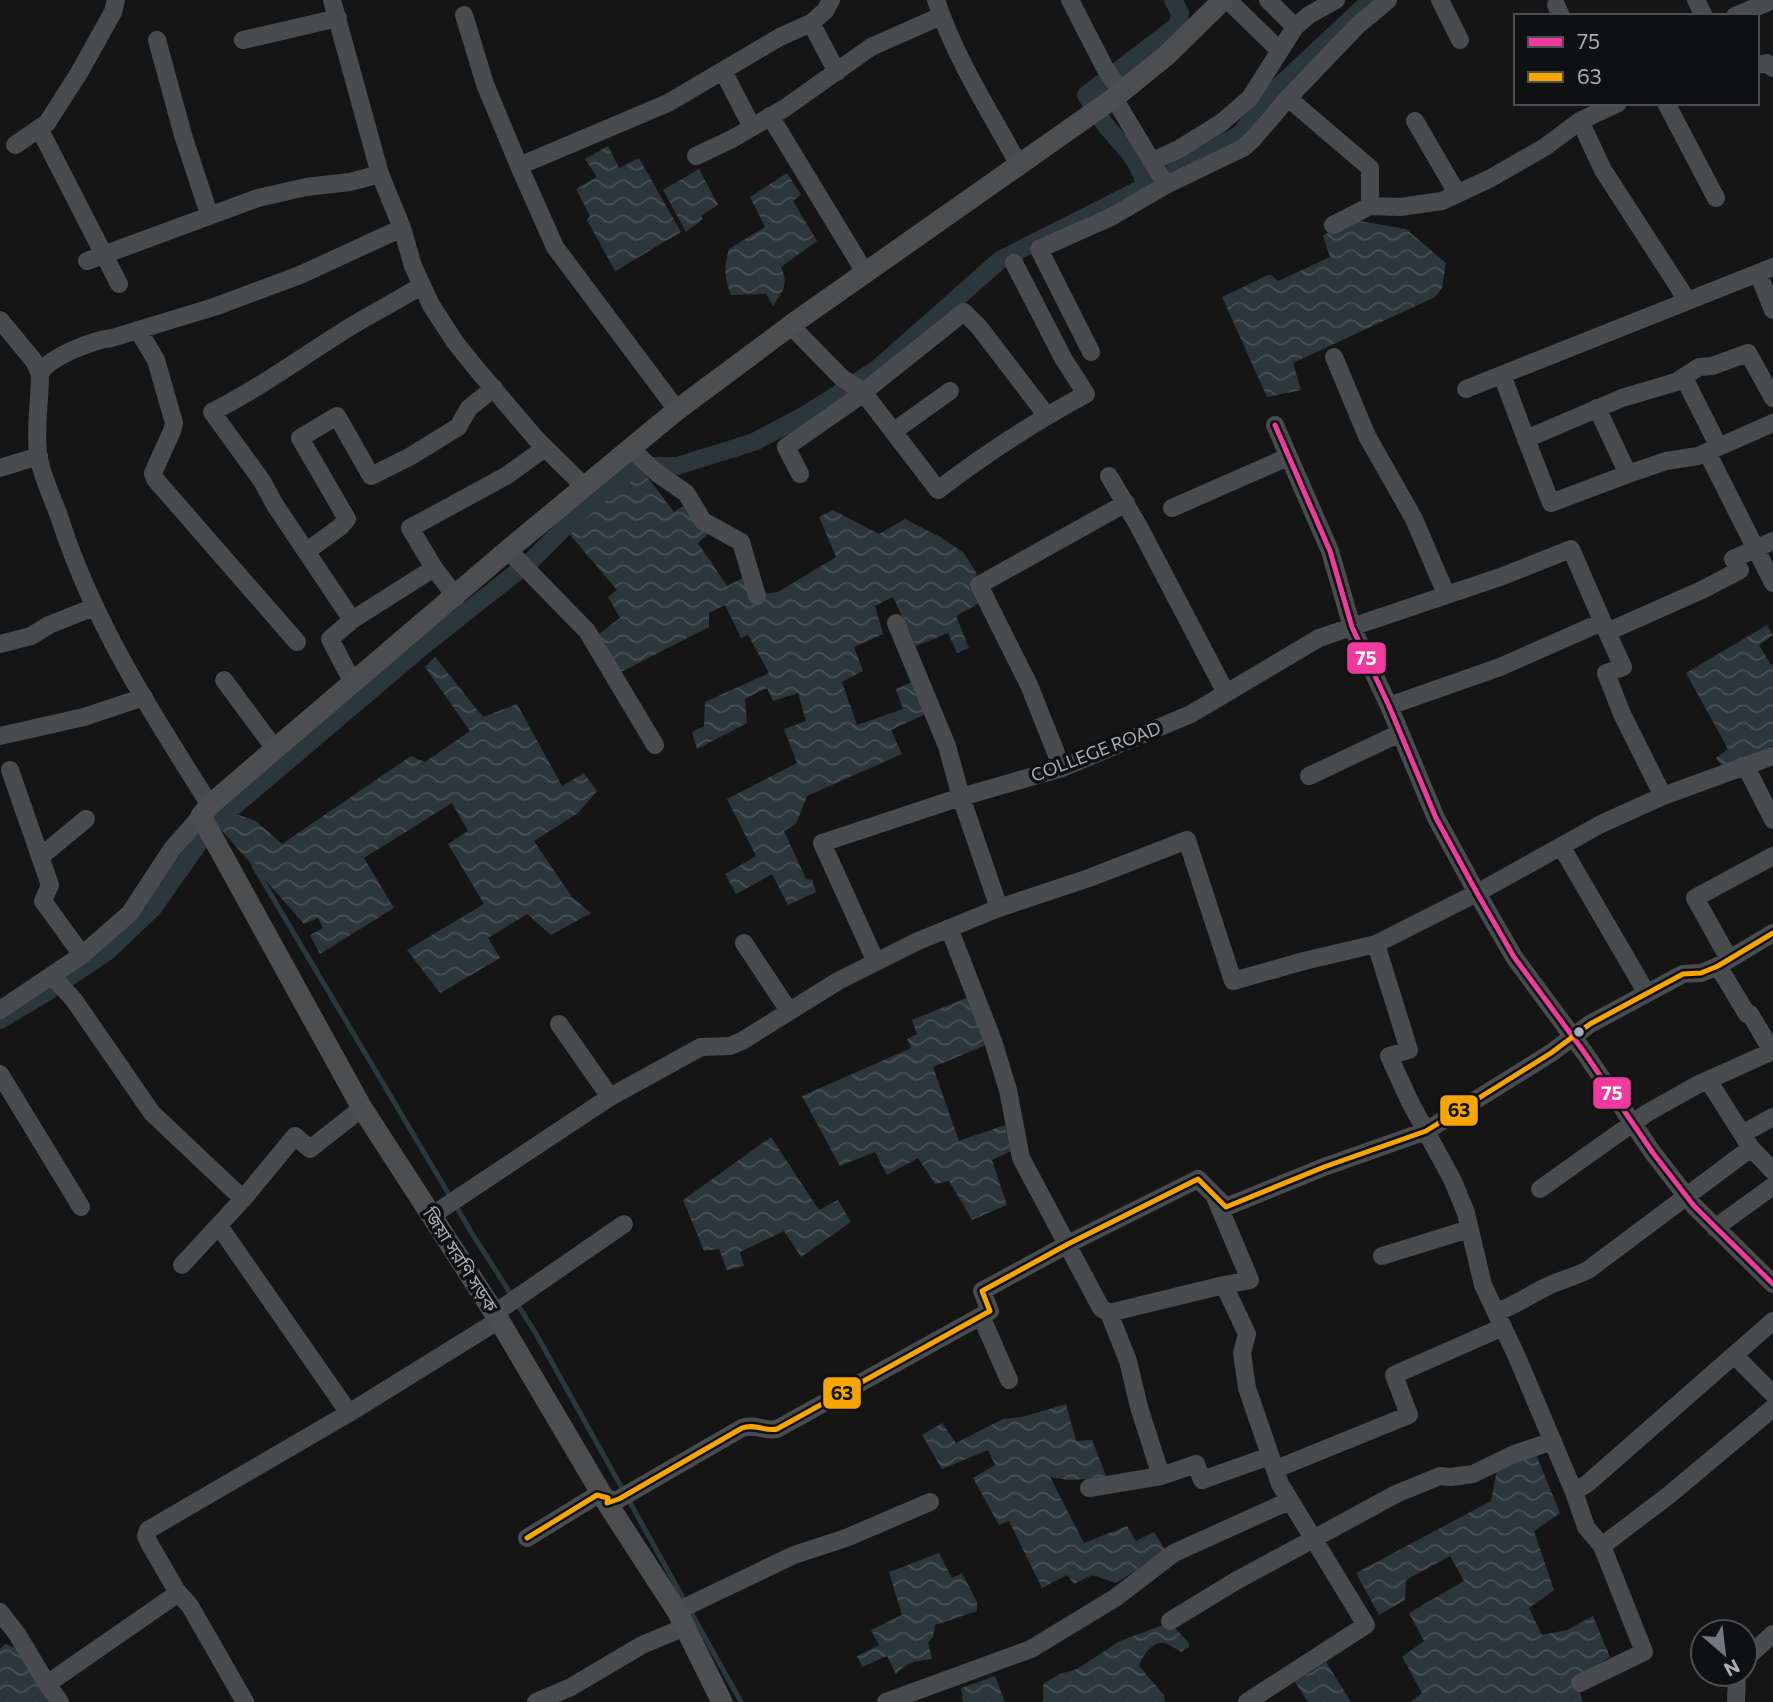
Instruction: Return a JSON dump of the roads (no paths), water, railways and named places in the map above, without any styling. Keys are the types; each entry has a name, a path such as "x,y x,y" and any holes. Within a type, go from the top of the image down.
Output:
{"main road":[{"path":"205,815 275,748 511,553 584,486 634,452 677,410 791,326 1077,125 1112,89 1168,54 1228,3"},
{"name":"জিয়া সরণি সড়ক","path":"205,815 230,868 362,1108 497,1317 605,1500 681,1619 722,1702"}],"street":[{"path":"15,145 40,130 64,98 113,12 116,0"},
{"path":"332,0 380,174 402,228 413,266 431,304 455,342 545,448 584,486"},
{"path":"519,166 668,103 780,37 811,23 831,0"},
{"path":"1070,0 1112,89 1166,185"},
{"path":"1268,0 1295,27"},
{"path":"1153,161 1179,149 1221,123 1250,98 1295,27 1309,15 1336,0"},
{"path":"1091,352 1039,249 1111,217 1166,185 1243,148 1358,25 1388,0"},
{"path":"1440,0 1460,40"},
{"path":"1740,14 1773,0"},
{"path":"1228,3 1279,50"},
{"path":"696,156 770,116 870,47 938,8 975,85 1019,165"},
{"path":"464,15 485,84 555,247 677,410"},
{"path":"243,40 338,18"},
{"path":"811,23 837,72"},
{"path":"157,40 183,135 209,214"},
{"path":"723,71 752,127"},
{"path":"1288,98 1370,168 1370,206"},
{"path":"1333,225 1370,206 1400,207 1442,201 1491,178 1545,147 1580,121 1611,105"},
{"path":"1667,105 1716,198"},
{"path":"770,116 866,274"},
{"path":"1415,121 1457,193"},
{"path":"1580,121 1603,170 1687,300"},
{"path":"40,130 95,258 118,284"},
{"path":"95,258 258,198 380,174"},
{"path":"0,1010 82,955 130,913 173,849 205,815 161,728 94,607 66,543 38,456 40,374 43,368 100,339 112,338 214,307 300,275 402,228"},
{"path":"791,326 842,378 863,392 938,490 974,462 1047,415 1086,394 1063,358 1014,263"},
{"path":"1466,389 1765,270 1773,310"},
{"path":"352,620 275,505 262,481 212,412 269,380 357,322 387,308 422,285"},
{"path":"800,474 786,447 863,392 964,312 979,327 1047,415"},
{"path":"0,320 34,360 40,374"},
{"path":"138,330 156,360 174,423 153,473 155,479 297,642"},
{"path":"1526,439 1597,408 1684,378 1699,367 1712,366 1748,353 1773,397"},
{"path":"1334,358 1367,436 1414,519 1446,594"},
{"path":"1502,375 1551,503 1666,461 1698,456 1773,423"},
{"path":"1684,378 1773,583"},
{"path":"307,551 347,519 300,438 337,416 370,476 411,456 458,427 469,408 494,388"},
{"path":"894,431 950,391"},
{"path":"1597,408 1628,474"},
{"path":"1275,425 1329,551 1352,627 1390,706 1436,818 1476,893 1514,957 1687,1197 1715,1228 1771,1279"},
{"path":"456,597 434,568 410,528 506,476 545,448"},
{"path":"634,452 657,473 686,492 703,521 741,542 757,596"},
{"path":"0,468 38,456"},
{"path":"1172,508 1288,457"},
{"path":"1109,476 1126,503 1226,693"},
{"path":"1062,768 1029,685 979,585 1126,503"},
{"path":"1390,706 1694,594 1740,570 1733,559 1773,541"},
{"name":"COLLEGE ROAD","path":"876,962 822,843 961,797 1062,768 1191,714 1319,638 1571,549 1605,627"},
{"path":"511,553 587,631 655,745"},
{"path":"354,684 330,639 352,620 434,568"},
{"path":"0,644 31,636 49,625 94,607"},
{"path":"896,623 947,746 961,797 999,908"},
{"path":"1605,627 1623,667 1606,673 1622,714 1663,796"},
{"path":"224,680 275,748"},
{"path":"0,736 84,717 144,697"},
{"path":"1309,776 1400,733"},
{"path":"431,1216 610,1097 701,1046 730,1046 741,1041 838,981 950,928 1187,840 1233,981 1376,944 1601,824 1663,796 1773,756"},
{"path":"1746,767 1773,820"},
{"path":"9,770 50,887 43,900 82,955"},
{"path":"40,857 86,819"},
{"path":"1561,846 1646,992"},
{"path":"1540,1189 1647,1113 1708,1080 1772,1051 1751,1014 1747,1014 1695,898 1773,856"},
{"path":"950,928 993,1041 1008,1090 1021,1158 1094,1298 1101,1308 1109,1313 1128,1361 1139,1407 1161,1476"},
{"path":"527,1538 597,1495 605,1500 664,1474 742,1428 750,1425 777,1429 990,1311 982,1291 1068,1244 1198,1179 1226,1207 1324,1167 1426,1131 1551,1053 1590,1024 1646,992 1683,974 1701,973 1773,933"},
{"path":"744,943 789,1011"},
{"path":"1376,944 1409,1050 1388,1056 1453,1181 1466,1213 1483,1285 1553,1441 1586,1528 1602,1546 1644,1651 1580,1683"},
{"path":"52,976 74,1000 152,1113 243,1199"},
{"path":"559,1024 610,1097"},
{"path":"0,1074 81,1207"},
{"path":"1708,1080 1746,1141 1773,1171"},
{"path":"183,1265 295,1136 310,1149 362,1108"},
{"path":"1090,1488 1161,1476 1196,1464 1202,1480 1273,1463 1409,1415 1394,1375 1500,1320 1511,1307 1548,1286 1588,1270 1687,1197 1773,1117"},
{"path":"1715,1228 1773,1186"},
{"path":"1109,1313 1250,1280 1213,1194"},
{"path":"245,1702 190,1606 176,1590 149,1543 146,1536 148,1530 349,1413 497,1317 624,1224"},
{"path":"219,1226 349,1413"},
{"path":"1382,1256 1469,1229"},
{"path":"1224,1285 1247,1334 1242,1353 1247,1388 1273,1463 1289,1501 1366,1625 1247,1702"},
{"path":"981,1316 1009,1380"},
{"path":"1574,1492 1588,1483 1773,1321"},
{"path":"1734,1355 1773,1394"},
{"path":"1602,1546 1773,1408"},
{"path":"1170,1621 1396,1494 1440,1476 1473,1474 1514,1454 1553,1441"},
{"path":"886,1702 1031,1649 1115,1598 1174,1553 1289,1501"},
{"path":"536,1702 571,1688 681,1619 794,1555 846,1538 930,1502"},
{"path":"47,1684 168,1601 176,1590"},
{"path":"0,1612 60,1702"},
{"path":"1759,1646 1773,1634"}],"water":[{"path":"608,146 619,168 639,158 681,232 615,271 587,220 590,216 576,189 597,177 585,159"},
{"path":"699,169 718,205 701,216 703,219 686,232 663,190"},
{"path":"787,173 801,195 793,201 817,241 781,267 785,283 773,306 766,294 731,295 726,272 729,249 765,227 750,197"},
{"path":"1348,219 1406,229 1446,263 1442,288 1435,297 1293,363 1301,390 1267,397 1222,297 1270,274 1278,281 1330,257 1323,236"},
{"path":"645,474 674,512 683,506 709,533 698,543 727,586 743,578 761,594 778,592 836,557 819,517 833,510 879,534 905,519 964,553 977,574 969,587 981,602 956,616 969,648 957,653 948,633 916,646 893,597 875,606 883,634 854,647 863,671 842,682 857,725 903,709 896,689 914,681 926,714 891,730 902,754 807,796 796,824 784,831 806,879 812,880 816,892 788,905 772,874 736,894 725,874 756,856 727,799 797,763 784,729 806,721 798,693 773,701 767,688 745,699 747,723 697,749 692,732 704,726 705,702 769,673 748,635 741,638 725,605 709,613 709,627 621,672 599,634 620,618 608,597 617,590 565,529 624,478"},
{"path":"1767,625 1773,635 1759,645 1771,665 1773,664 1773,746 1723,767 1716,758 1728,749 1686,673"},
{"path":"435,657 483,717 517,704 562,786 584,773 597,791 578,813 534,841 572,897 591,913 551,935 527,914 488,938 500,958 440,993 407,950 484,904 448,844 468,831 452,803 364,858 394,908 320,954 310,935 323,928 318,918 304,924 218,826 233,813 256,821 282,844 411,756 425,762 470,731 425,667"},
{"path":"971,996 986,1045 933,1067 959,1141 1005,1125 1011,1151 992,1160 1007,1205 972,1220 949,1181 935,1184 918,1158 887,1175 875,1152 840,1166 802,1096 911,1048 907,1039 917,1034 912,1020"},
{"path":"771,1137 819,1210 838,1200 851,1222 801,1257 784,1231 740,1252 744,1266 727,1270 719,1249 704,1251 683,1200"},
{"path":"1066,1404 1076,1441 1092,1440 1107,1478 1068,1480 1050,1477 1084,1543 1127,1526 1136,1541 1154,1532 1166,1551 1116,1583 1092,1575 1074,1584 1067,1575 1042,1588 1009,1521 999,1525 973,1478 995,1465 988,1450 942,1469 922,1435 942,1423 956,1443 1003,1419 1022,1417"},
{"path":"1535,1452 1560,1513 1534,1531 1554,1590 1529,1608 1542,1635 1567,1630 1593,1616 1610,1657 1576,1678 1583,1702 1411,1702 1422,1693 1402,1657 1424,1641 1409,1613 1464,1581 1450,1556 1406,1580 1405,1600 1379,1615 1356,1573 1491,1501 1497,1470"},
{"path":"939,1553 952,1578 962,1573 977,1602 977,1611 935,1625 933,1637 928,1642 932,1659 917,1661 896,1674 887,1656 862,1667 857,1656 879,1645 871,1630 902,1615 889,1572"},
{"path":"1163,1625 1174,1627 1189,1643 1189,1647 1181,1652 1165,1643 1156,1644 1140,1662 1139,1666 1164,1695 1165,1702 1043,1702 1043,1684 1060,1674 1077,1669 1120,1641"},
{"path":"5,1644 16,1648 53,1702 0,1702 0,1649"},
{"path":"1326,1662 1351,1702 1308,1702 1295,1682"},
{"path":"995,1676 1005,1702 963,1702 961,1688"}],"waterway":[{"path":"1145,186 1135,161 1104,123 1086,95 1178,25 1180,13 1173,0"},
{"path":"1174,171 1240,134 1279,86 1371,0"},
{"path":"0,1020 108,951 153,908 198,844 224,815 422,647 532,560 594,498 636,466 677,466 754,442 805,415 877,369 1000,260 1150,184"},
{"path":"254,866 473,1235 535,1332 741,1702"}]}
